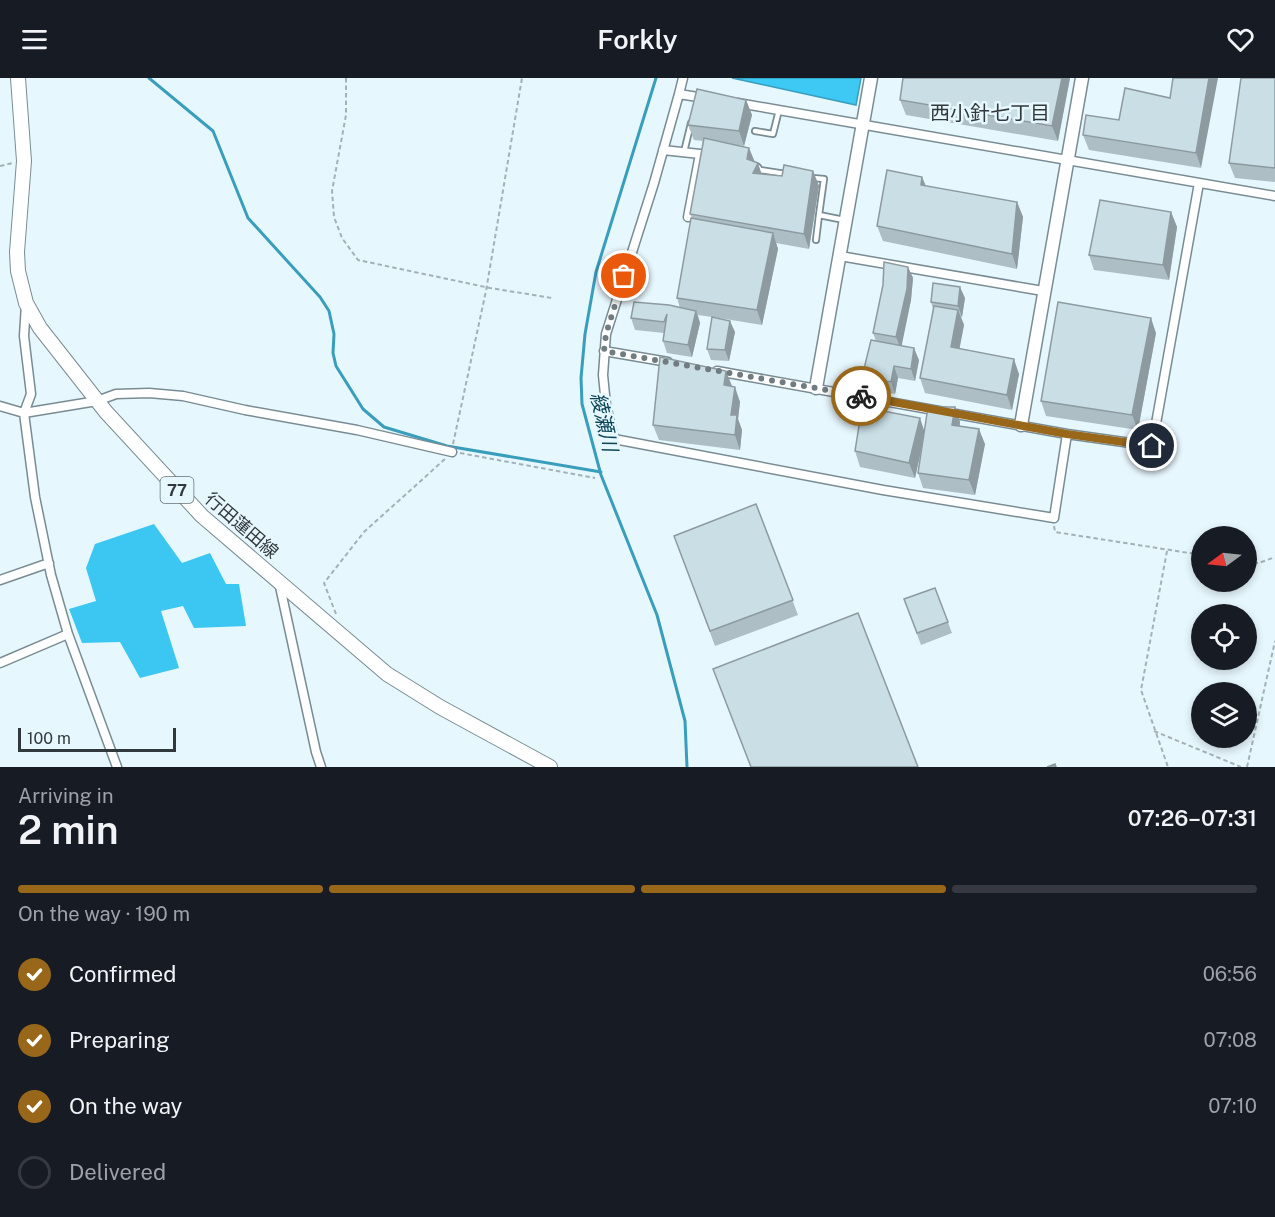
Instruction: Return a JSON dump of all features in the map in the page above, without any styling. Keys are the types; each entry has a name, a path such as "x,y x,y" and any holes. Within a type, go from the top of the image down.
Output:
{"main road":[{"name":"行田蓮田線","path":"18,78 24,161 17,252 18,271 26,303 40,327 97,401 202,516 387,674 440,707 550,767"}],"street":[{"path":"683,78 606,334 604,351 606,405 614,439 883,490 1054,518 1067,434"},
{"path":"816,388 871,78"},
{"path":"1021,425 1082,78"},
{"path":"679,94 708,99"},
{"path":"732,102 1275,196"},
{"path":"663,150 703,153 688,217"},
{"path":"710,369 1067,434 1152,446 1199,183"},
{"path":"840,256 1044,291"},
{"path":"26,303 24,336 31,394 24,413 35,497 49,563 68,633 117,767"},
{"path":"604,351 675,363"},
{"path":"0,406 24,413 97,401 116,394 149,393 183,396 245,410 357,430 452,452"},
{"path":"0,580 49,563"},
{"path":"279,582 321,767"},
{"path":"0,663 68,633"}],"lane":[{"path":"694,108 696,97"},
{"path":"755,131 773,134 779,110"},
{"path":"684,152 692,119"},
{"path":"755,163 760,170 792,175"},
{"path":"802,176 824,179 816,240"},
{"path":"819,215 847,220"}],"path":[{"path":"346,78 346,115 332,191 334,217 342,238 358,260 490,288 552,298"},
{"path":"340,621 324,584 364,532 452,452 486,291 522,78"},
{"path":"452,452 595,478"},
{"path":"1054,518 1055,532 1191,554"},
{"path":"1167,551 1140,690 1168,767"},
{"path":"1257,563 1275,557"},
{"path":"1247,767 1275,641"},
{"path":"1154,731 1240,767"}],"shaded area":[{"path":"732,78 861,78 856,105"},
{"path":"154,524 182,563 210,553 226,584 239,584 246,626 194,628 183,606 161,611 179,668 140,678 120,642 82,643 69,609 96,601 86,568 95,544"}],"building":[{"path":"903,78 1062,78 1052,126 900,100"},
{"path":"1173,78 1209,78 1196,153 1083,135 1086,115 1119,120 1125,88 1170,98"},
{"path":"1241,78 1275,78 1275,168 1229,163"},
{"path":"697,89 746,100 739,131 688,125"},
{"path":"704,138 749,148 747,159 758,163 753,173 782,176 784,165 813,171 804,234 690,214"},
{"path":"887,170 922,177 921,185 1017,202 1012,254 877,226"},
{"path":"1100,200 1171,212 1163,265 1089,255"},
{"path":"691,218 773,233 757,310 677,298"},
{"path":"884,262 908,267 907,289 896,337 873,333 883,285"},
{"path":"933,283 960,287 958,306 931,302"},
{"path":"634,302 669,305 696,311 688,345 663,341 667,314 664,322 631,318"},
{"path":"1058,302 1151,318 1132,415 1041,401"},
{"path":"934,306 958,310 951,347 1014,359 1007,395 920,378"},
{"path":"712,317 730,321 725,350 707,349"},
{"path":"871,340 914,348 911,369 894,366 891,382 862,377"},
{"path":"660,357 726,371 724,385 735,387 731,415 737,415 735,435 653,425"},
{"path":"862,407 920,418 909,463 855,451"},
{"path":"928,407 955,407 952,425 979,429 969,480 918,473"},
{"path":"756,504 793,600 710,631 674,536"},
{"path":"935,588 948,622 917,633 904,599"},
{"path":"858,613 918,767 751,767 713,669"}],"waterway":[{"path":"149,78 213,131 248,218 320,297 329,311 334,334 333,353 336,366 363,409 384,427 447,446 601,472"},
{"name":"綾瀬川","path":"656,78 596,272 585,334 581,378 582,404 601,475 657,615 685,721 687,767"}],"way so far":[{"path":"624,276 606,334 604,351 861,396"}],"district":[{"name":"西小針七丁目","path":"990,113"}],"route":[{"path":"861,396 1067,434 1152,446"}]}
